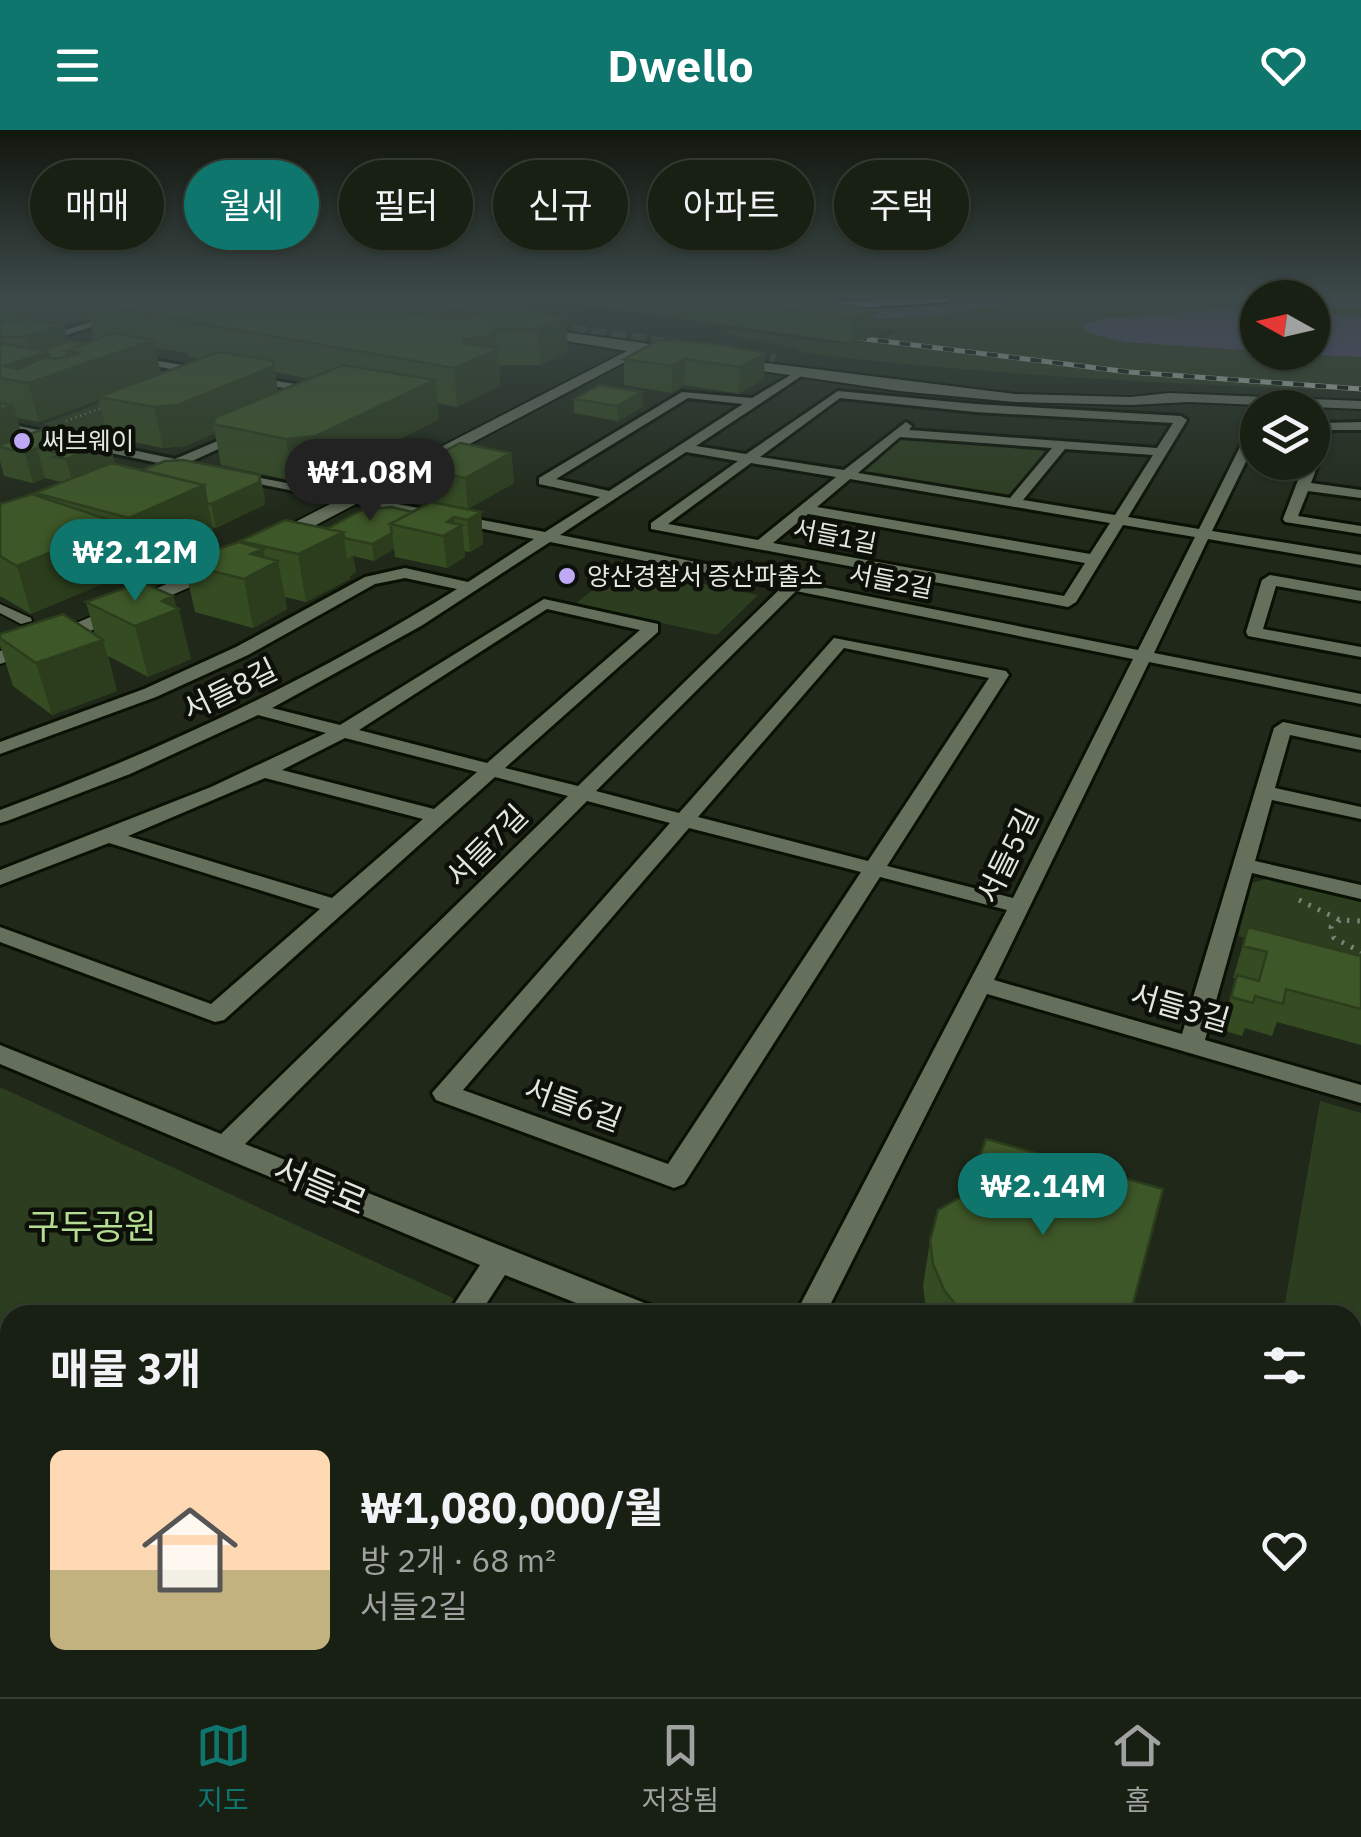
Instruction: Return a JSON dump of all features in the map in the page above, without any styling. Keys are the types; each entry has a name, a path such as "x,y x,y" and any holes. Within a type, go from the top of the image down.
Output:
{"street":[{"path":"202,371 326,392 326,398 310,406"},
{"path":"265,544 598,371"},
{"path":"792,371 1006,395 1145,402 1188,398"},
{"path":"878,371 992,387 1240,402"},
{"path":"911,371 994,380"},
{"name":"서들8길","path":"0,817 170,751 258,710 382,644 799,372"},
{"path":"1071,384 1129,387 1188,398"},
{"path":"610,495 544,481 686,394 752,402"},
{"name":"서들1길","path":"838,394 930,405 1181,420 1162,452 1068,602 656,526 838,394"},
{"path":"1330,404 1361,404"},
{"name":"서들1길","path":"806,509 930,405"},
{"name":"서들2길","path":"0,426 1361,699"},
{"path":"1330,426 1361,426"},
{"path":"145,476 260,427"},
{"path":"897,434 1162,452"},
{"path":"684,448 1361,560"},
{"path":"1014,502 1059,448"},
{"name":"서들5길","path":"815,1305 1020,908 1240,459"},
{"path":"1305,480 1290,519 1361,530"},
{"path":"1303,486 1361,494"},
{"path":"762,545 806,509"},
{"name":"서들1길","path":"806,509 1096,560"},
{"path":"0,658 122,611 248,553"},
{"name":"서들8길","path":"0,748 165,686 242,651 370,580 405,573 471,588"},
{"path":"1361,596 1270,580 1254,632 1361,652"},
{"name":"서들7길","path":"225,1147 791,587"},
{"path":"0,878 263,771 343,732 544,604 652,628 215,1014 0,934"},
{"path":"0,608 26,621"},
{"name":"서들6길","path":"840,642 1000,675 674,1177 445,1093 684,820 840,642"},
{"path":"258,710 1020,908"},
{"path":"1190,1044 1283,728 1361,744"},
{"path":"263,771 440,817"},
{"path":"1264,792 1361,813"},
{"path":"108,836 337,906"},
{"path":"1243,864 1361,892"},
{"name":"서들3길","path":"980,984 1361,1094"},
{"name":"서들로","path":"0,1054 616,1305"},
{"path":"469,1305 499,1260"}],"path":[{"path":"66,422 115,403"},
{"path":"1361,921 1340,920 1330,932 1339,943 1361,952"}],"green space":[{"path":"988,371 1361,371 1361,391"},
{"path":"167,378 225,389 103,437 43,424"},
{"path":"896,440 1037,448 1047,453 1011,495 1001,496 862,470"},
{"path":"622,567 758,595 717,635 575,604"},
{"path":"1273,877 1361,898 1361,970 1238,936 1252,883"},
{"name":"구두공원","path":"0,1087 459,1301 456,1305 0,1305"},
{"path":"1320,1101 1361,1113 1361,1305 1285,1305"}],"building":[{"path":"0,371 63,371 28,383 0,378"},
{"path":"168,371 261,371 178,405 154,407 98,397"},
{"path":"328,371 381,371 435,380 316,436 286,439 213,424 216,417"},
{"path":"599,385 642,392 617,406 574,399"},
{"path":"54,425 108,437 109,442 66,459 37,448 25,453 0,447 0,445"},
{"path":"460,443 511,453 465,478 424,470 421,464"},
{"path":"183,460 260,475 259,482 211,504 207,503 204,485 142,470 165,461"},
{"path":"111,463 204,485 129,518 35,493"},
{"path":"32,494 121,524 17,566 0,556 0,504"},
{"path":"431,502 481,512 467,520 454,517 447,522 462,525 443,536 390,524"},
{"path":"391,507 413,512 390,524 392,533 372,544 344,538 343,532 327,529 362,510"},
{"path":"285,520 343,532 298,554 240,541"},
{"path":"239,542 263,549 251,554 278,561 244,579 184,564 215,550"},
{"path":"141,582 173,596 162,601 179,609 135,626 86,602"},
{"path":"63,614 103,640 36,663 0,638 0,634"},
{"path":"1248,927 1361,956 1361,1009 1286,989 1283,1004 1255,996 1253,1003 1231,997 1237,975 1259,981 1267,952 1243,946"},
{"path":"986,1139 1163,1189 1133,1305 956,1305 944,1290 933,1264 930,1241 938,1210 966,1194"}],"railway":[{"path":"1122,371 1361,389"}],"place":[{"name":"써브웨이","path":"22,441"},
{"name":"양산경찰서 증산파출소","path":"567,576"}]}
